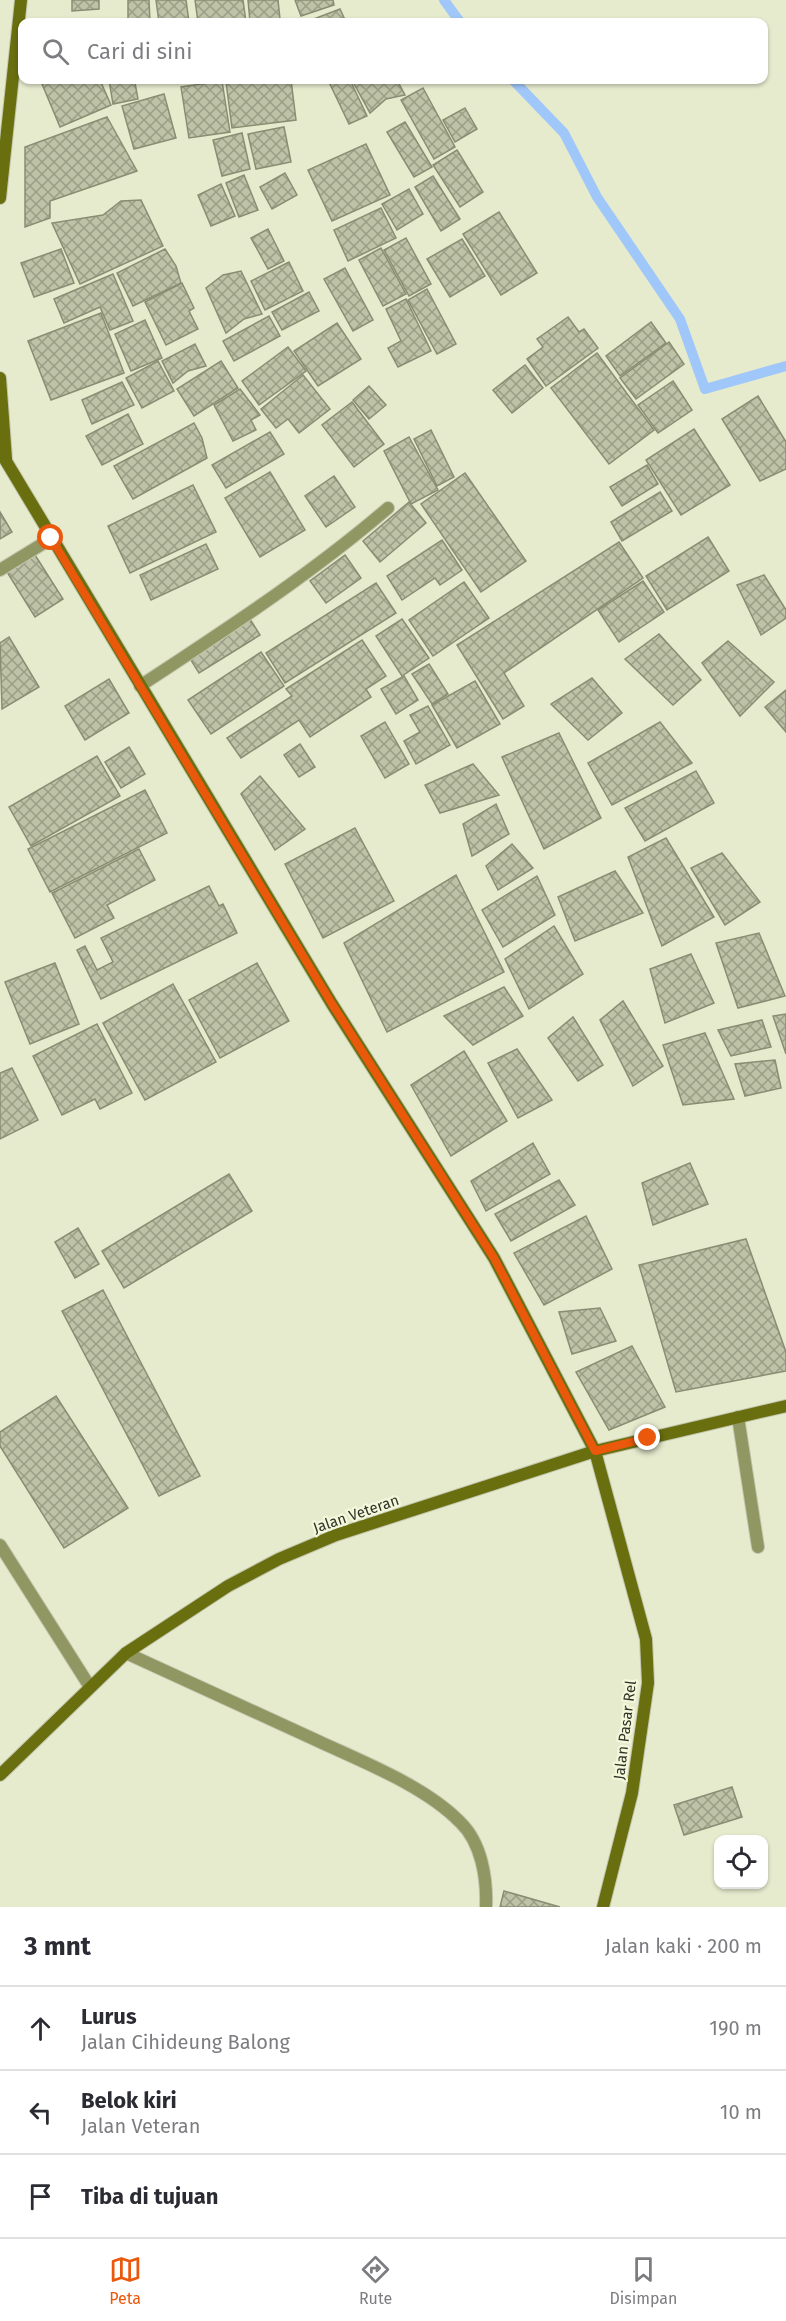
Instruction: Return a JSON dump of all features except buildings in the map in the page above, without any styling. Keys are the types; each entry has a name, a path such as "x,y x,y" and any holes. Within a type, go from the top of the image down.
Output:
{"street":[{"path":"19,18 21,0"},
{"path":"0,198 18,28"},
{"path":"0,378 7,463"},
{"name":"Jalan Pasar Rel","path":"0,451 332,1004 494,1258 595,1451 646,1639 648,1683 632,1793 603,1907"},
{"path":"140,686 281,592 388,508"},
{"path":"0,570 51,538"},
{"name":"Jalan Veteran","path":"0,1775 126,1653 228,1586 279,1559 336,1535 595,1451 786,1406"},
{"path":"738,1417 758,1547"},
{"path":"0,1545 90,1687"},
{"path":"126,1653 361,1761 438,1804 462,1823 481,1861 487,1883 486,1907"}],"waterway":[{"path":"444,0 457,18"},
{"path":"517,84 564,133 597,197 680,319 705,389 786,366"}],"route":[{"path":"51,538 332,1004 494,1258 595,1451 648,1438"}]}
